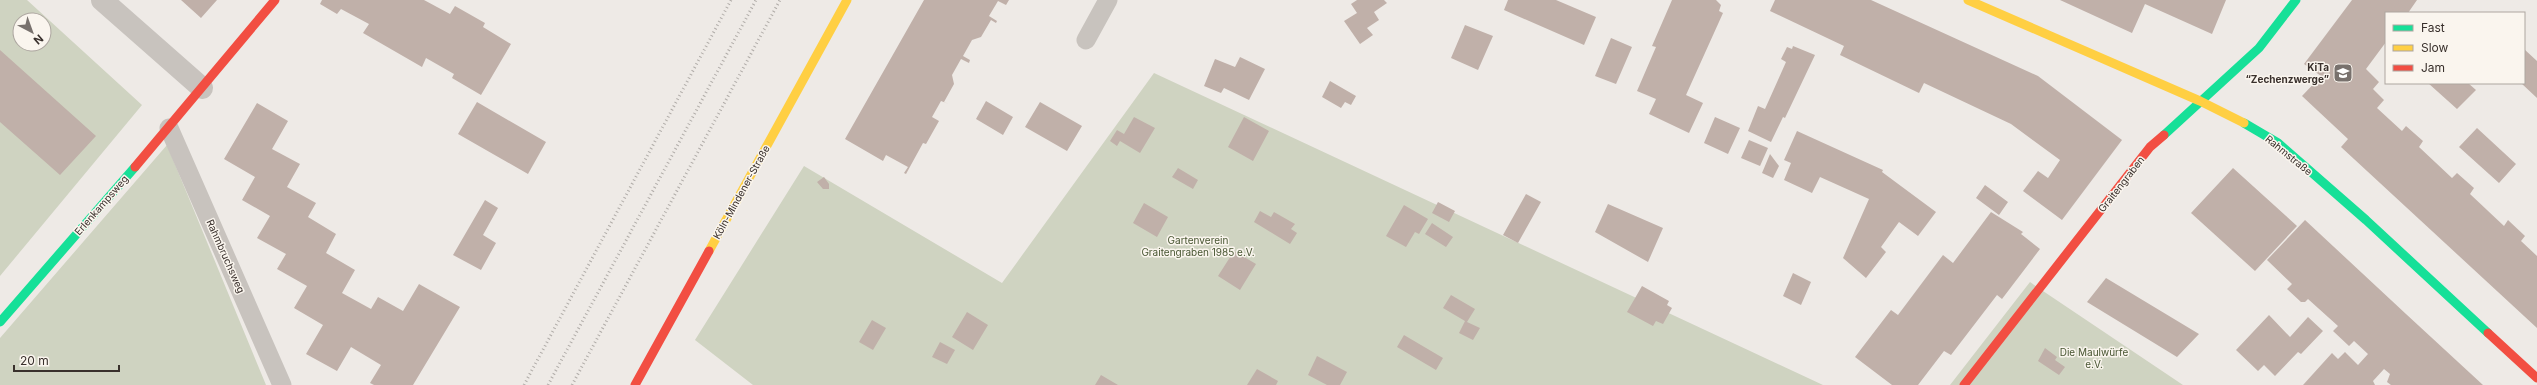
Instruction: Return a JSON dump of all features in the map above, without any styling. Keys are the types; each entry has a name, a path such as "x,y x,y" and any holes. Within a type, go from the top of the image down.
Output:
{"street":[{"path":"102,0 202,88"},
{"name":"Erlenkampsweg","path":"0,322 169,128 275,0"},
{"name":"Köln-Mindener-Straße","path":"635,385 847,0"},
{"name":"Rahmstraße","path":"1968,0 2200,101 2252,127 2278,143 2366,220 2537,378"},
{"name":"Graitengraben","path":"1964,385 2150,147 2259,48 2296,0"}],"lane":[{"path":"1086,40 1108,0"},
{"name":"Rahmbruchsweg","path":"169,128 282,385"}],"green space":[{"path":"0,0 27,0 40,12 12,12 12,52 52,52 52,23 142,105 0,276"},
{"name":"Gartenverein Graitengraben 1985 e.V.","path":"1154,73 1823,385 753,385 695,340 804,166 1002,283"},
{"path":"167,145 266,385 0,385 0,338"},
{"name":"Die Maulwürfe e.V.","path":"2030,282 2043,291 2183,385 1950,385"}],"building":[{"path":"181,0 217,0 201,18"},
{"path":"322,0 424,0 450,14 455,6 485,23 483,27 511,44 481,95 452,78 454,74 426,58 422,67 363,33 369,24 341,9 337,14 320,4"},
{"path":"924,0 1009,0 1006,5 998,1 989,16 997,21 996,23 991,20 981,37 972,40 963,56 970,60 969,63 961,59 952,75 954,84 944,102 949,104 941,101 932,117 939,121 926,144 923,143 906,174 904,173 908,167 886,155 883,161 845,139"},
{"path":"1357,0 1384,0 1387,3 1374,12 1379,20 1367,28 1373,35 1360,44 1344,21 1357,13 1351,4"},
{"path":"1508,0 1556,0 1596,17 1584,45 1504,10"},
{"path":"1672,0 1716,0 1721,5 1719,11 1723,13 1686,95 1703,103 1689,133 1649,114 1656,99 1637,91 1656,47 1652,46"},
{"path":"1775,0 1871,0 2038,76 2122,140 2062,220 2023,191 2038,171 2048,178 2060,160 2011,124 1924,83 1919,93 1840,55 1844,46 1770,11"},
{"path":"2060,0 2226,0 2212,34 2145,4 2132,33"},
{"path":"2352,0 2417,0 2409,12 2385,12 2385,43 2366,69 2379,82 2373,89 2384,100 2377,108 2402,131 2406,126 2423,141 2419,147 2452,178 2457,173 2474,188 2470,194 2504,226 2508,220 2525,236 2521,241 2537,256 2537,328 2341,147 2348,139 2302,96 2321,76 2304,64"},
{"path":"1465,25 1493,36 1478,70 1451,58"},
{"path":"1611,38 1632,47 1616,84 1595,76"},
{"path":"1793,46 1815,55 1785,118 1783,117 1771,142 1748,131 1758,106 1765,109 1786,62 1781,59 1787,47 1792,49"},
{"path":"0,50 96,136 60,175 0,122"},
{"path":"2525,50 2537,61 2537,98 2522,84 2525,84"},
{"path":"1240,57 1265,69 1249,100 1224,88 1221,93 1204,86 1215,59 1235,67"},
{"path":"1330,81 1356,96 1351,105 1345,102 1341,108 1322,97"},
{"path":"2429,84 2469,84 2476,90 2457,109"},
{"path":"986,101 1013,117 1003,135 976,119"},
{"path":"477,102 546,142 528,174 458,134"},
{"path":"1040,102 1082,126 1067,151 1025,127"},
{"path":"257,103 288,121 272,149 300,164 287,187 316,203 308,217 336,234 326,253 355,270 342,293 371,309 378,297 403,311 419,284 460,307 413,385 374,385 370,383 381,365 351,347 337,371 306,354 323,325 294,308 307,286 277,269 286,254 257,238 270,216 242,200 255,177 224,159"},
{"path":"1134,117 1155,128 1140,153 1120,141 1117,146 1110,141 1117,130 1124,134"},
{"path":"1244,117 1269,131 1253,161 1228,147"},
{"path":"1715,117 1740,128 1728,154 1704,143"},
{"path":"2477,128 2516,164 2499,183 2459,147"},
{"path":"1797,131 1883,170 1882,172 1936,212 1918,236 1899,222 1881,247 1886,252 1866,278 1843,258 1869,199 1820,177 1812,193 1784,180 1791,163 1784,160"},
{"path":"1749,140 1768,148 1760,166 1741,158"},
{"path":"1770,154 1779,166 1773,178 1762,173"},
{"path":"1178,168 1198,180 1193,189 1172,177"},
{"path":"2233,168 2297,226 2255,271 2191,213"},
{"path":"824,177 829,184 829,189 823,189 817,182"},
{"path":"1985,185 2008,202 1999,215 1976,198"},
{"path":"1526,194 1541,202 1518,243 1503,235"},
{"path":"485,200 498,208 483,235 496,243 481,270 453,255"},
{"path":"1438,202 1455,211 1449,222 1432,213"},
{"path":"1144,203 1168,217 1157,237 1133,223"},
{"path":"1608,204 1663,228 1648,262 1595,232"},
{"path":"1404,205 1428,219 1419,234 1415,232 1406,247 1386,236"},
{"path":"1260,211 1271,217 1274,212 1295,224 1291,229 1297,233 1290,244 1254,222"},
{"path":"1991,212 2023,232 2021,234 2040,249 2002,299 1997,295 1951,355 1944,351 1918,385 1892,385 1855,357 1891,310 1898,315 1943,255 1953,263"},
{"path":"2305,220 2483,385 2391,385 2387,382 2390,374 2384,369 2373,381 2375,385 2303,385 2332,353 2338,359 2345,352 2358,365 2368,354 2354,341 2349,346 2333,331 2338,326 2308,299 2305,302 2301,302 2287,289 2292,284 2267,260"},
{"path":"1432,223 1453,237 1446,247 1425,234"},
{"path":"1234,251 1256,264 1240,290 1218,276"},
{"path":"1793,273 1811,282 1801,305 1783,296"},
{"path":"2106,278 2199,334 2177,357 2087,302"},
{"path":"1642,286 1669,301 1667,305 1672,308 1663,324 1656,321 1653,326 1627,312"},
{"path":"1451,295 1475,309 1467,322 1480,328 1473,340 1459,333 1465,321 1443,308"},
{"path":"967,312 988,325 973,350 952,337"},
{"path":"2269,315 2290,337 2308,317 2323,331 2301,354 2298,352 2275,376 2264,365 2258,371 2236,350"},
{"path":"872,320 886,328 873,350 859,342"},
{"path":"1404,335 1443,358 1436,370 1397,347"},
{"path":"940,342 955,350 947,364 932,357"},
{"path":"2045,348 2057,357 2055,360 2065,367 2059,375 2038,361"},
{"path":"1317,356 1347,372 1340,385 1327,385 1308,375"},
{"path":"1257,369 1278,381 1276,385 1247,385"},
{"path":"1101,375 1118,385 1095,385"}],"railway":[{"path":"524,385 731,0"},
{"path":"548,385 756,0"},
{"path":"572,385 780,0"}],"traffic: fast":[{"path":"2164,135 2259,48 2296,0"},
{"path":"2244,123 2278,143 2366,220 2488,333"},
{"path":"0,322 135,167"}],"traffic: slow":[{"path":"709,251 847,0"},
{"path":"1968,0 2200,101 2244,123"}],"traffic: jam":[{"path":"135,167 275,0"},
{"path":"1964,385 2150,147 2164,135"},
{"path":"635,385 709,251"},
{"path":"2488,333 2537,378"}],"place":[{"name":"KiTa “Zechenzwerge”","path":"2343,73"}]}
